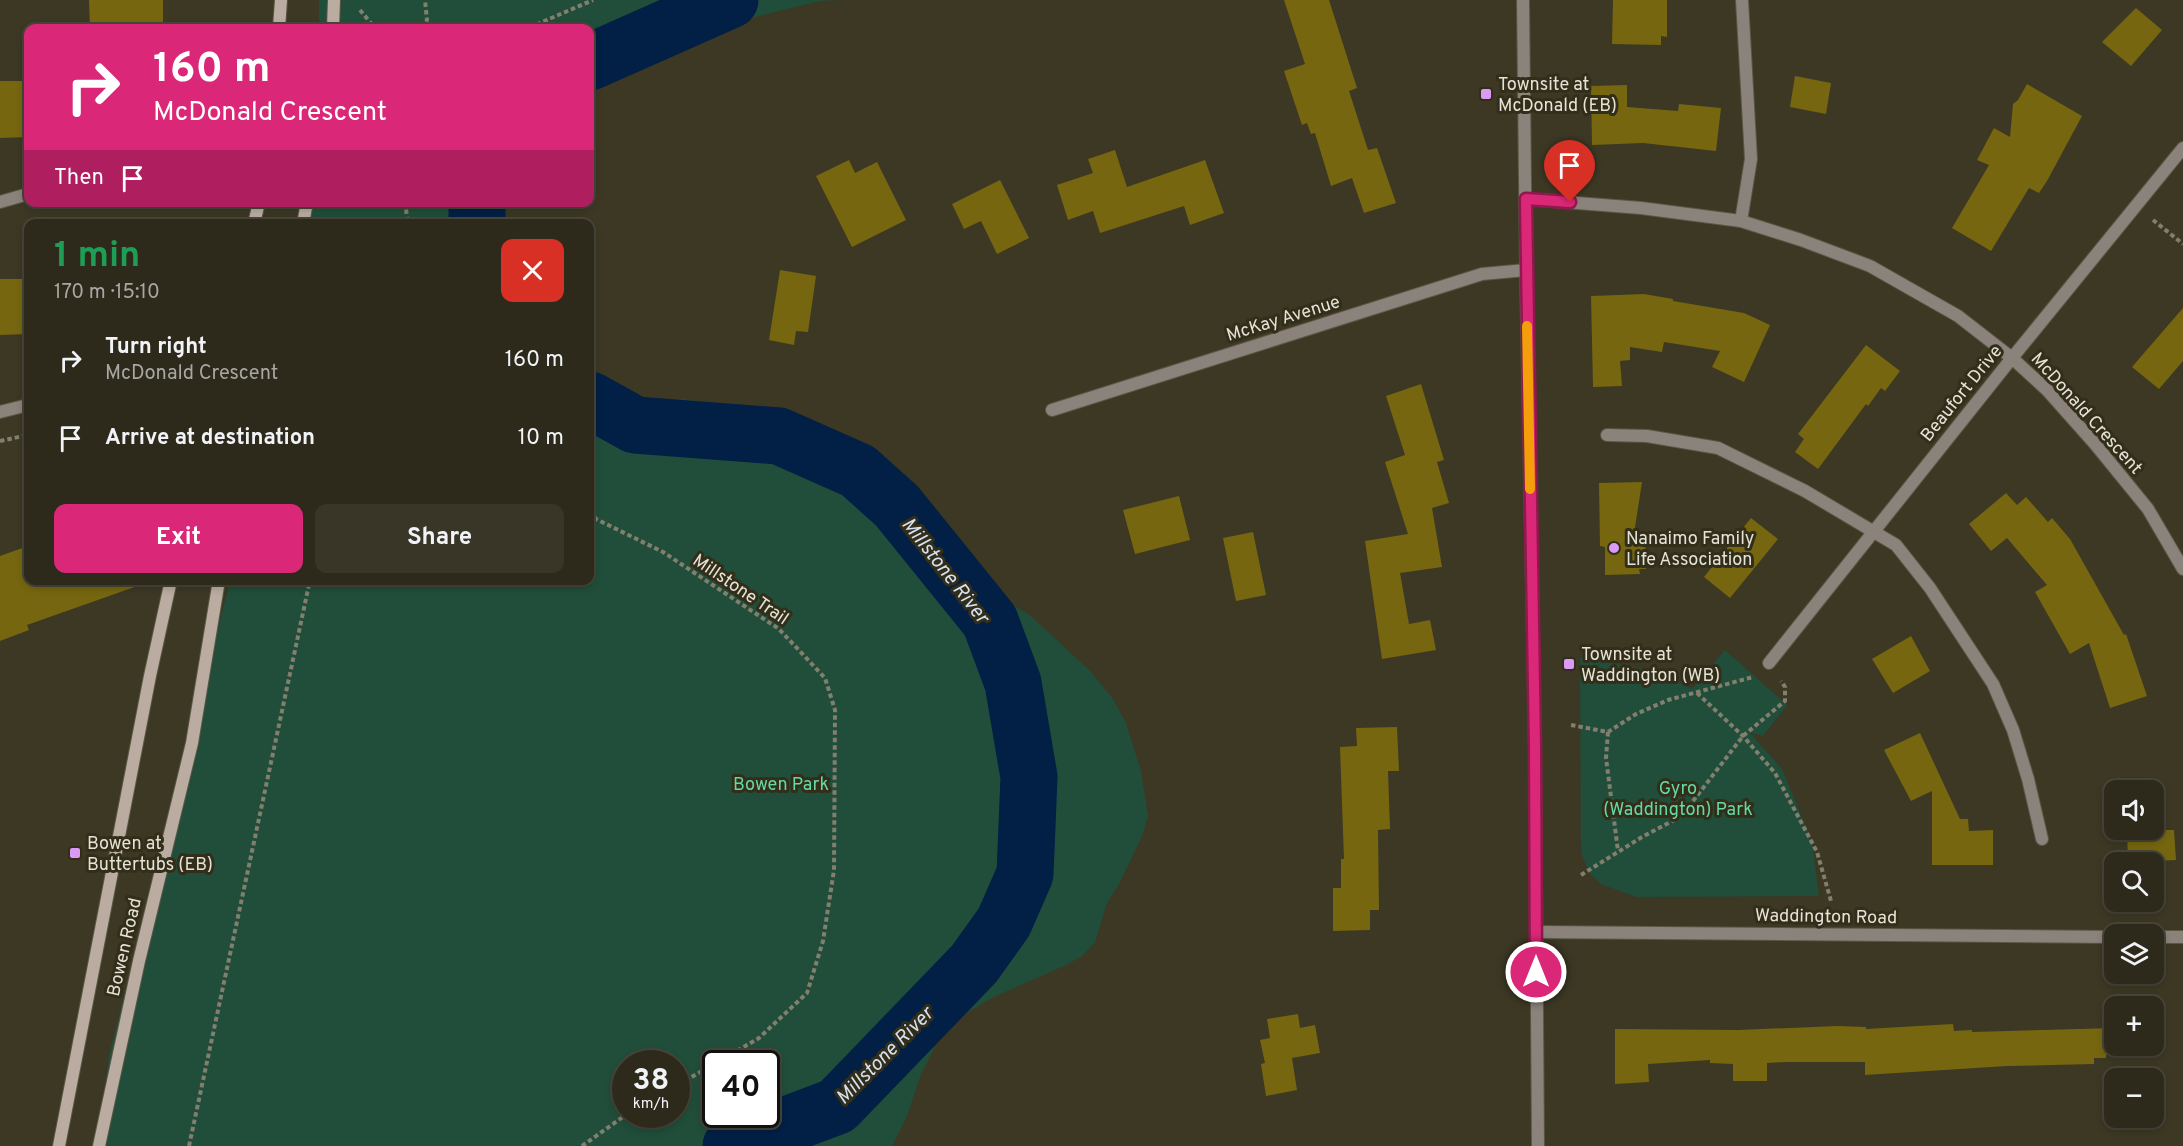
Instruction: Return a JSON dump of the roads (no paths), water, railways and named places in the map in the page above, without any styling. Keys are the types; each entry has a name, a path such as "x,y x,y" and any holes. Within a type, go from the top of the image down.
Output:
{"main road":[{"path":"279,24 281,0"},
{"path":"333,24 334,0"},
{"name":"Bowen Road","path":"59,1146 150,676 170,585"},
{"name":"Bowen Road","path":"99,1146 139,961 192,743 218,585"}],"street":[{"path":"1523,0 1535,746 1538,1146"},
{"path":"1741,221 1751,159 1742,0"},
{"name":"Beaufort Drive","path":"1769,663 2183,148"},
{"path":"0,202 24,195"},
{"name":"McDonald Crescent","path":"1526,199 1641,208 1741,221 1801,240 1870,266 1958,316 2012,358 2047,390 2148,509 2183,569"},
{"name":"McKay Avenue","path":"1052,410 1482,274 1526,270"},
{"path":"0,412 24,406"},
{"path":"1606,435 1647,436 1718,448 1805,491 1896,545 1930,588 1993,684 2016,740 2042,839"},
{"name":"Waddington Road","path":"1536,932 2104,937"},
{"path":"2164,937 2183,937"}],"waterway":[{"name":"Millstone River","path":"594,60 730,0"},
{"name":"Millstone River","path":"477,207 477,219"},
{"name":"Millstone River","path":"594,402 635,425 779,436 858,471 897,506 990,621 1013,683 1029,777 1025,874 1004,922 974,964 837,1106 731,1146"}],"place":[{"name":"Townsite at McDonald (EB)","path":"1486,94"},
{"name":"Nanaimo Family Life Association","path":"1614,548"},
{"name":"Townsite at Waddington (WB)","path":"1569,664"},
{"name":"Bowen at Buttertubs (EB)","path":"75,853"}],"park label":[{"name":"Bowen Park","path":"781,784"},
{"name":"Gyro (Waddington) Park","path":"1678,798"}]}
